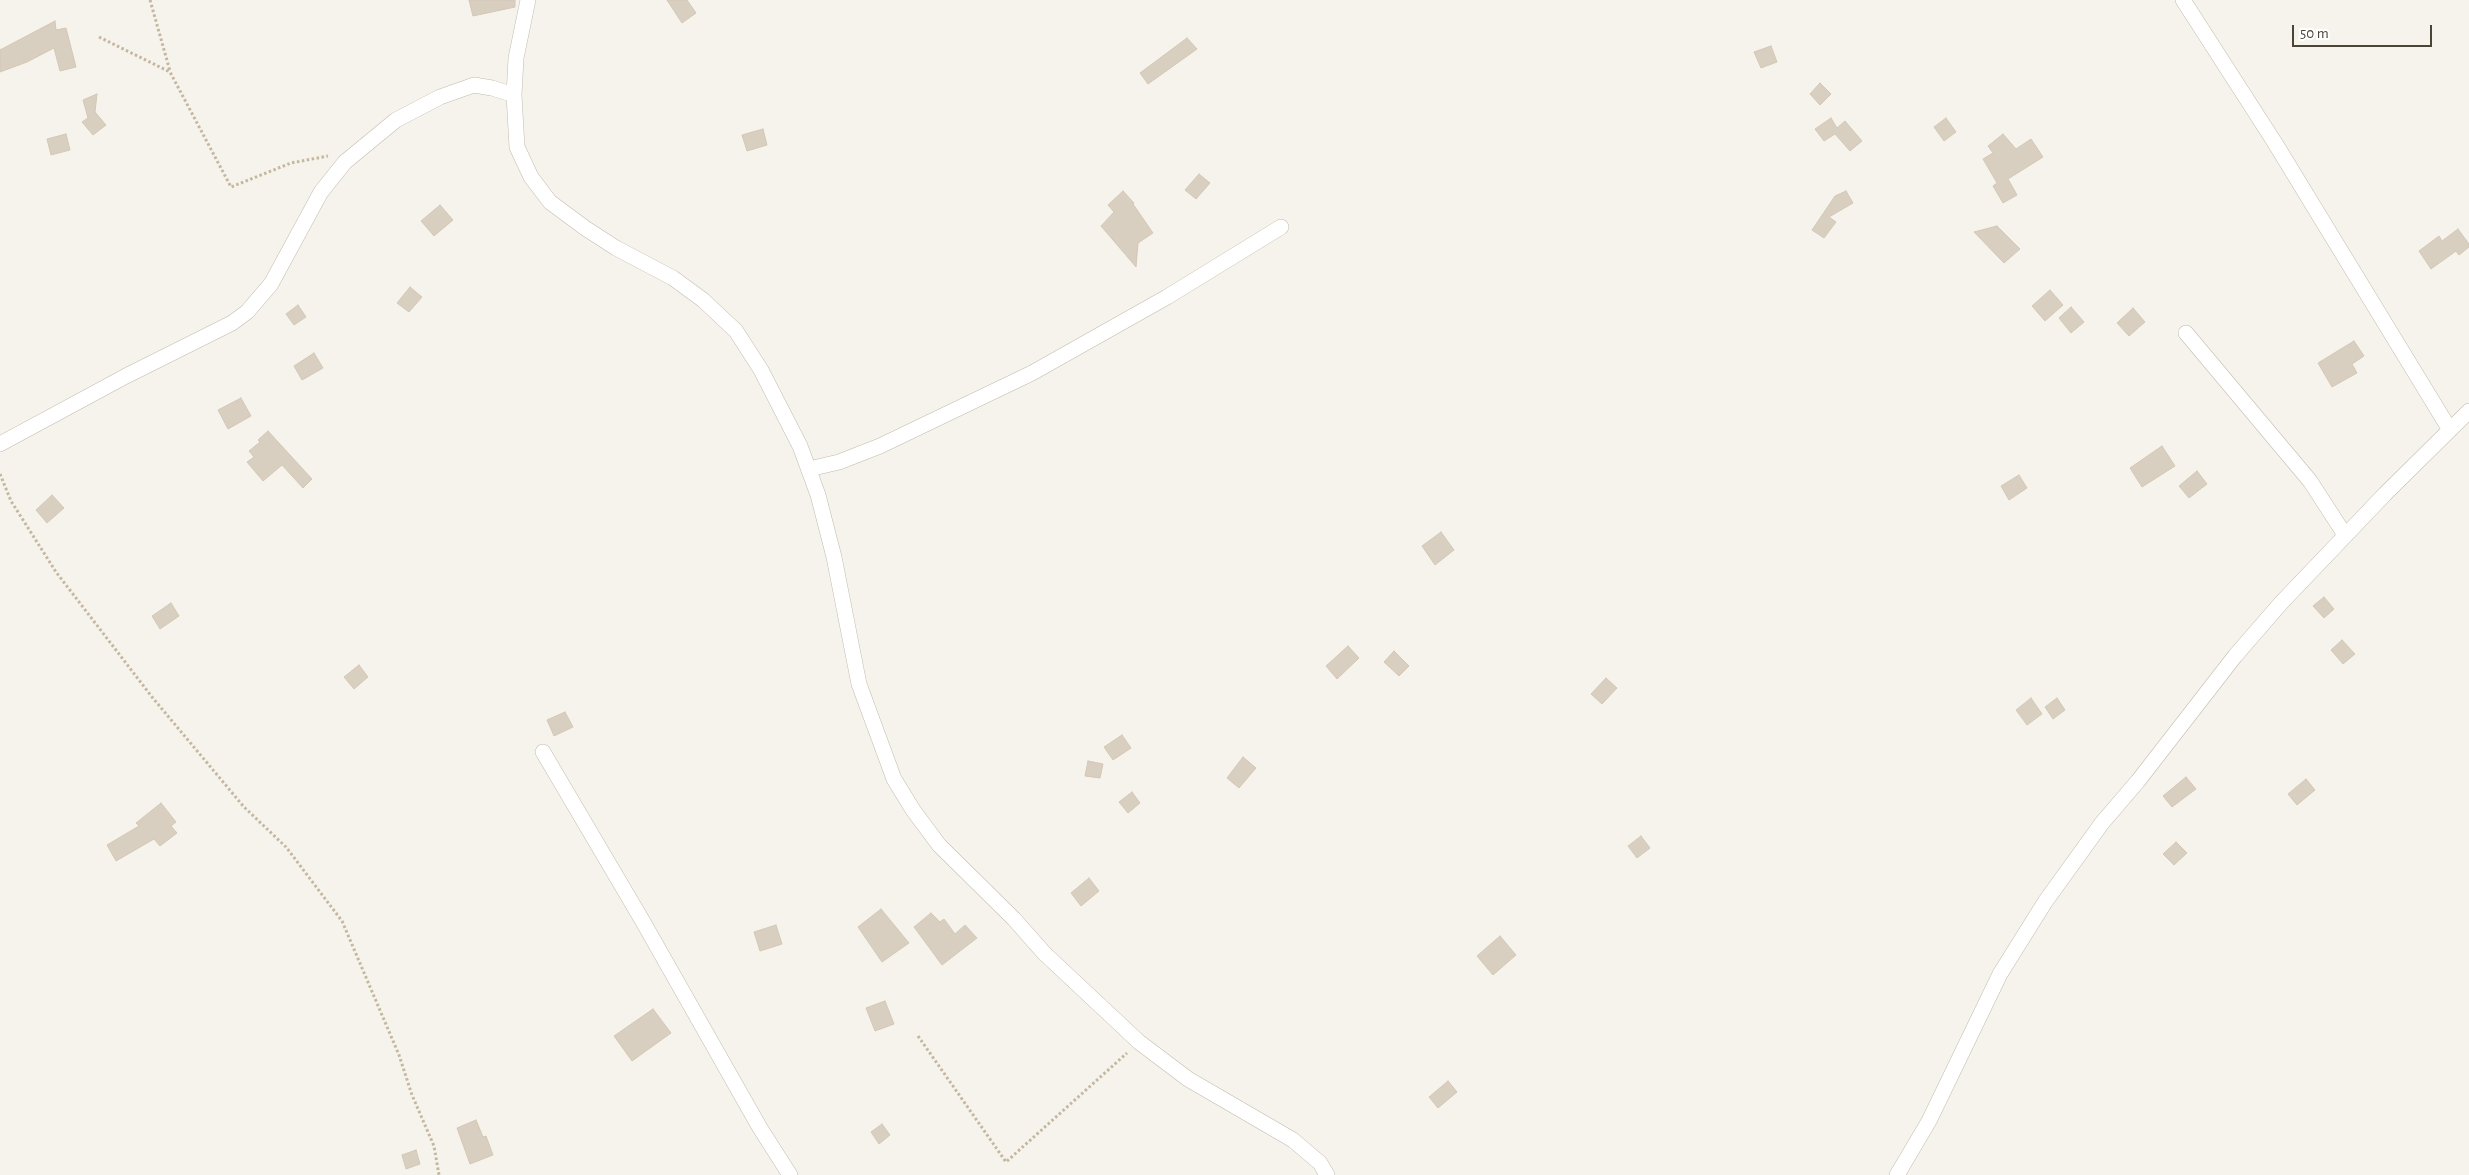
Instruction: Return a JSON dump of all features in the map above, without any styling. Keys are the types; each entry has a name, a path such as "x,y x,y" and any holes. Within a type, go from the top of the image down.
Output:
{"street":[{"path":"528,0 516,58 514,96 517,147 531,177 550,202 616,248 673,278 703,300 736,331 777,397 809,469 834,557 859,684 894,779 913,810 939,845 1014,919 1050,960 1139,1042 1188,1079 1292,1140 1320,1163 1327,1175"},
{"path":"2184,0 2276,143 2450,430"},
{"path":"0,444 126,376 232,324 247,312 271,284 308,212 326,185 345,162 396,120 440,97 474,85 492,88 514,96"},
{"path":"809,469 839,462 880,446 1032,374 1168,298 1281,228"},
{"path":"2186,333 2310,481 2345,535"},
{"path":"1897,1175 1929,1121 2000,974 2046,902 2102,823 2138,781 2235,656 2345,535 2469,411"},
{"path":"543,752 642,920 760,1128 790,1175"}],"path":[{"path":"150,0 170,72 231,187 291,164 330,155"},
{"path":"100,37 170,72"},
{"path":"0,474 11,501 56,572 92,619 152,697 244,808 286,846 342,920 399,1055 412,1096 434,1146 439,1175"},
{"path":"918,1036 1006,1162 1139,1042"}],"building":[{"path":"469,0 515,0 515,7 473,16"},
{"path":"667,0 687,0 696,13 682,23"},
{"path":"55,21 56,30 66,28 76,67 60,71 54,48 27,62 0,72 0,50"},
{"path":"1187,38 1197,49 1148,84 1140,73"},
{"path":"1771,46 1777,62 1761,68 1754,52"},
{"path":"1820,83 1831,94 1820,105 1810,94"},
{"path":"97,94 95,112 106,125 93,135 82,122 88,118 83,100"},
{"path":"1831,118 1837,128 1845,121 1862,141 1850,151 1835,134 1824,141 1815,129"},
{"path":"1946,118 1956,132 1944,141 1934,127"},
{"path":"763,129 767,145 747,151 742,135"},
{"path":"66,134 70,150 51,155 47,139"},
{"path":"2003,134 2016,149 2031,139 2043,157 2008,179 2017,195 2003,203 1993,186 1997,183 1983,159 1993,153 1988,146"},
{"path":"1199,174 1210,183 1196,199 1185,190"},
{"path":"1123,191 1134,203 1153,233 1138,243 1136,267 1101,226 1114,212 1108,205"},
{"path":"1846,191 1853,203 1829,217 1836,222 1824,238 1812,230 1835,196"},
{"path":"440,205 453,220 434,236 421,221"},
{"path":"1997,226 2020,249 2004,263 1974,232"},
{"path":"2458,229 2469,244 2469,247 2459,255 2456,251 2431,269 2419,251 2439,236 2442,241"},
{"path":"410,287 422,297 409,312 397,303"},
{"path":"2050,290 2063,305 2045,321 2032,306"},
{"path":"298,305 306,317 294,325 286,314"},
{"path":"2071,307 2084,322 2071,333 2059,318"},
{"path":"2133,308 2145,322 2129,336 2117,323"},
{"path":"2354,341 2364,356 2352,364 2357,373 2332,387 2318,363"},
{"path":"314,353 323,368 302,380 294,366"},
{"path":"241,398 251,416 228,429 218,410"},
{"path":"268,431 312,479 303,488 282,465 263,481 247,462 254,457 249,451 260,442 258,440"},
{"path":"2162,446 2175,466 2142,487 2130,468"},
{"path":"2197,471 2207,484 2189,498 2179,486"},
{"path":"2019,475 2027,488 2009,500 2001,486"},
{"path":"52,495 64,508 47,523 36,510"},
{"path":"1441,532 1454,550 1435,565 1422,546"},
{"path":"2324,597 2334,609 2324,618 2313,606"},
{"path":"171,603 179,616 160,629 152,616"},
{"path":"2342,640 2355,654 2343,664 2331,650"},
{"path":"1348,646 1359,658 1337,679 1326,666"},
{"path":"1394,651 1409,666 1399,676 1384,662"},
{"path":"359,665 368,677 354,689 344,677"},
{"path":"1606,678 1617,688 1602,704 1591,694"},
{"path":"2031,698 2042,714 2027,725 2016,710"},
{"path":"2057,698 2065,710 2053,719 2045,707"},
{"path":"565,712 573,727 554,736 547,720"},
{"path":"1122,735 1131,748 1113,760 1104,747"},
{"path":"1243,757 1256,768 1239,788 1227,778"},
{"path":"1088,761 1103,764 1100,778 1085,776"},
{"path":"2186,777 2196,789 2172,807 2163,796"},
{"path":"2306,779 2315,790 2297,805 2288,794"},
{"path":"1132,792 1140,803 1128,813 1119,802"},
{"path":"161,803 176,822 171,826 177,833 160,846 154,839 116,861 107,845 139,826 136,823"},
{"path":"1641,836 1650,848 1637,858 1628,846"},
{"path":"2176,842 2187,853 2174,865 2163,854"},
{"path":"1089,878 1099,891 1081,906 1071,893"},
{"path":"881,909 909,943 882,962 858,927"},
{"path":"931,913 940,922 944,919 955,934 965,925 977,938 942,965 914,927"},
{"path":"776,925 782,944 760,951 754,932"},
{"path":"1500,936 1516,955 1493,975 1477,956"},
{"path":"885,1001 894,1024 875,1031 866,1008"},
{"path":"653,1009 671,1033 632,1061 614,1036"},
{"path":"1448,1081 1457,1092 1438,1108 1429,1097"},
{"path":"476,1120 483,1137 486,1136 493,1155 470,1164 457,1128"},
{"path":"882,1124 890,1135 879,1144 871,1132"},
{"path":"416,1150 420,1164 406,1169 402,1155"}]}
